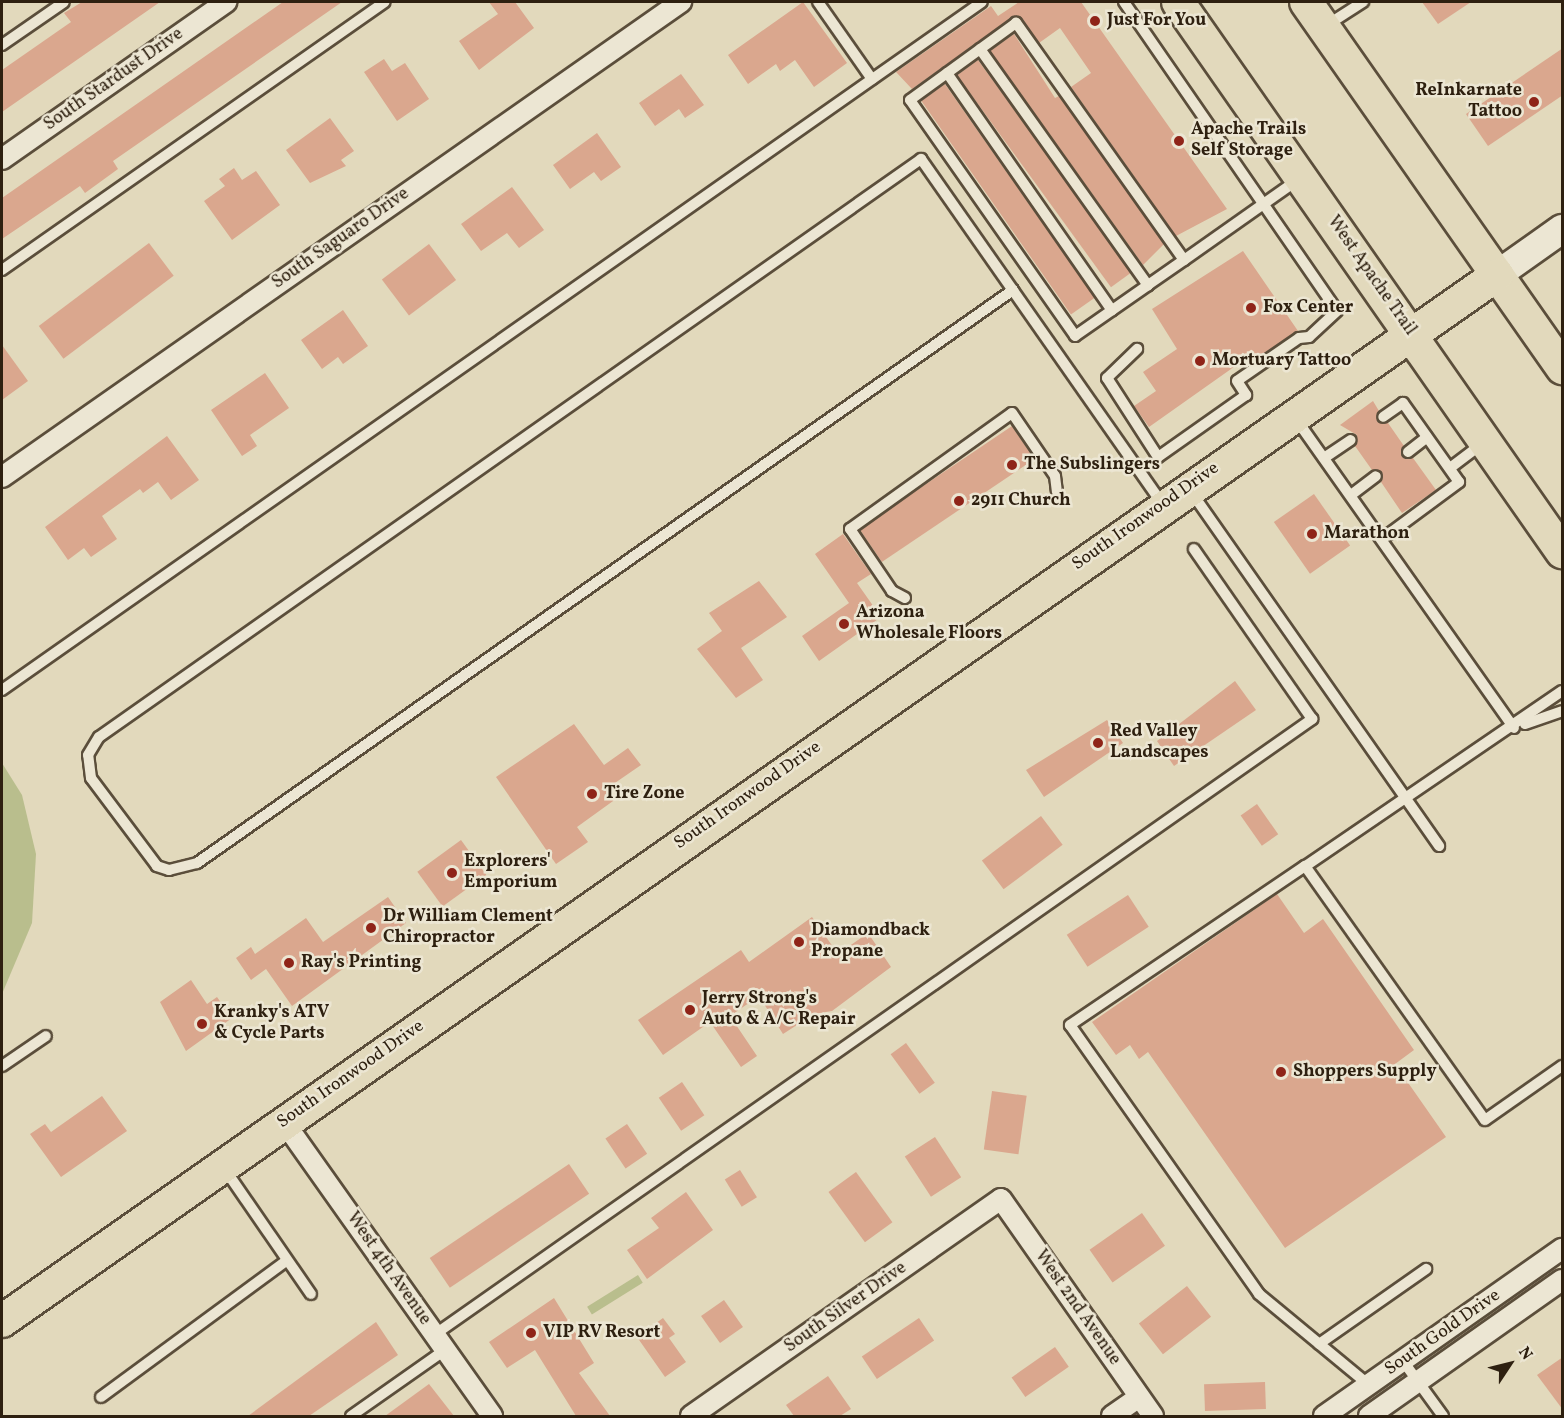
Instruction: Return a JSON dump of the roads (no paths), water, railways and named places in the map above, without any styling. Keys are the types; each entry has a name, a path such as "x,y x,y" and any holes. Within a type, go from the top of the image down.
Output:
{"main road":[{"name":"West Apache Trail","path":"1178,2 1563,552"},
{"path":"1306,2 1563,368"},
{"path":"1497,275 1563,229"},
{"name":"South Ironwood Drive","path":"2,1321 1410,332 1497,275"}],"street":[{"name":"South Stardust Drive","path":"2,159 226,2"},
{"name":"South Saguaro Drive","path":"2,477 681,2"},
{"name":"West 4th Avenue","path":"284,1122 492,1416"},
{"name":"West 2nd Avenue","path":"1001,1199 1153,1416"},
{"name":"South Silver Drive","path":"691,1416 1001,1199"},
{"name":"South Gold Drive","path":"1324,1416 1563,1249"},
{"name":"South Gold Drive","path":"1377,1411 1563,1280"},
{"path":"1369,1385 1377,1411"},
{"path":"1112,1416 1139,1397"}],"lane":[{"path":"2,45 64,2"},
{"path":"2,270 385,2"},
{"path":"818,2 872,79"},
{"path":"2,690 982,2"},
{"path":"1124,2 1337,311 1334,318 1237,381 1246,394 1158,457 1107,378 1137,349"},
{"path":"1324,27 1363,2"},
{"path":"1184,260 1016,23 910,99 1075,336 1302,178"},
{"path":"980,49 1148,285"},
{"path":"947,73 1112,310"},
{"path":"1012,290 197,863 169,870 157,866 92,778 88,755 99,737 921,159 1012,290 1176,496 1406,798 1439,846"},
{"path":"1382,539 1460,482 1403,403 1383,417"},
{"path":"905,598 892,591 849,529 1012,413 1055,476 1057,492"},
{"path":"1293,414 1514,728"},
{"path":"1408,452 1427,437"},
{"path":"1324,458 1351,440"},
{"path":"1450,468 1486,441"},
{"path":"1351,495 1376,476"},
{"path":"351,1416 440,1342 1312,719 1194,549"},
{"path":"1369,1385 1259,1294 1071,1025 1406,798 1514,728 1563,691"},
{"path":"1514,728 1563,711"},
{"path":"1305,866 1485,1120 1563,1066"},
{"path":"2,1066 46,1036"},
{"path":"222,1166 285,1262 311,1294"},
{"path":"101,1397 285,1262"},
{"path":"1319,1344 1426,1269"},
{"path":"1403,1361 1443,1416"}],"place":[{"name":"Just For You","path":"1095,21"},
{"name":"ReInkarnate Tattoo","path":"1534,102"},
{"name":"Apache Trails Self Storage","path":"1179,141"},
{"name":"Fox Center","path":"1251,308"},
{"name":"Mortuary Tattoo","path":"1200,361"},
{"name":"The Subslingers","path":"1012,465"},
{"name":"2911 Church","path":"959,501"},
{"name":"Marathon","path":"1312,534"},
{"name":"Arizona Wholesale Floors","path":"844,624"},
{"name":"Red Valley Landscapes","path":"1098,743"},
{"name":"Tire Zone","path":"592,794"},
{"name":"Explorers' Emporium","path":"452,873"},
{"name":"Dr William Clement Chiropractor","path":"371,928"},
{"name":"Diamondback Propane","path":"799,942"},
{"name":"Ray's Printing","path":"289,963"},
{"name":"Jerry Strong's Auto & A/C Repair","path":"690,1010"},
{"name":"Kranky's ATV & Cycle Parts","path":"202,1024"},
{"name":"Shoppers Supply","path":"1281,1072"},
{"name":"VIP RV Resort","path":"531,1333"}]}
